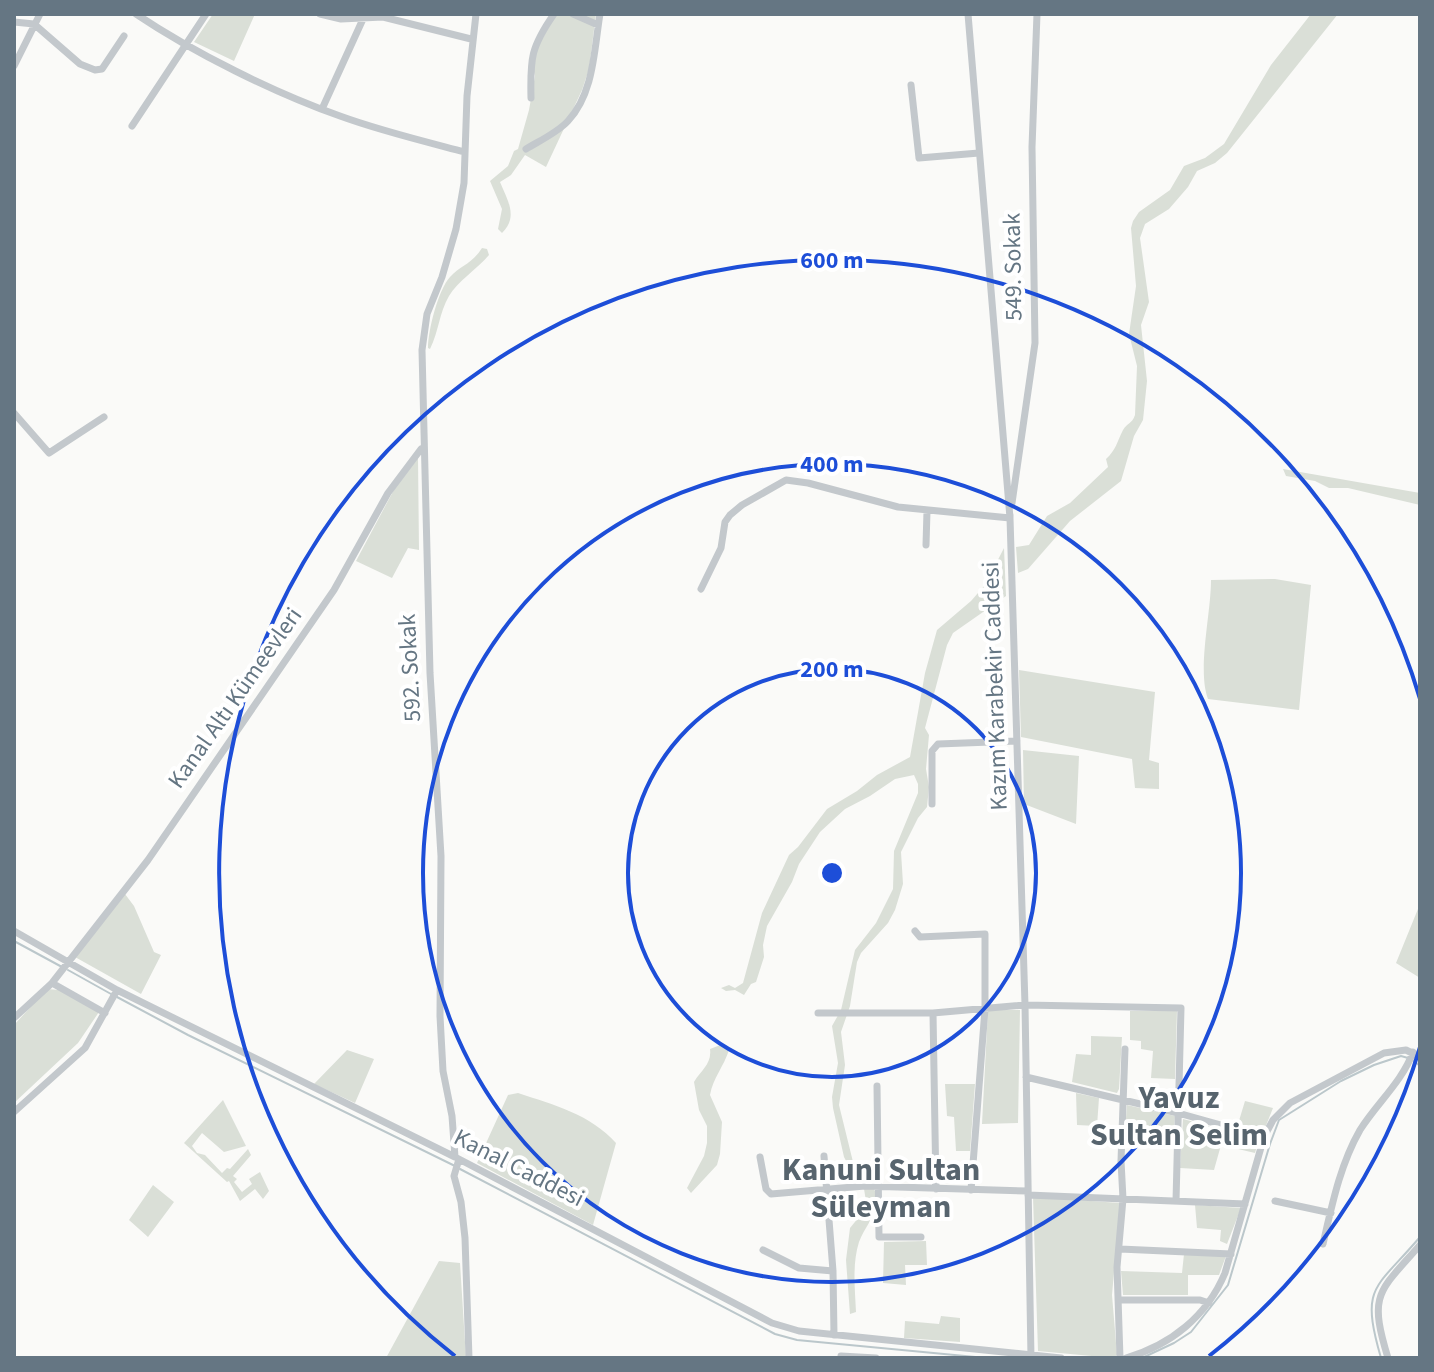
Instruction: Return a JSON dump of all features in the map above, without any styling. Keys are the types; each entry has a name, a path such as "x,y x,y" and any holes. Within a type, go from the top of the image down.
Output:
{"street":[{"path":"14,66 40,14"},
{"path":"132,126 206,14"},
{"path":"320,14 341,19 383,17 471,39"},
{"name":"592. Sokak","path":"469,1358 465,1238 461,1202 454,1179 457,1162 443,1071 440,1016 441,856 430,673 422,448 422,350 427,314 456,229 464,183 471,39 476,14"},
{"path":"531,98 530,73 535,45 554,14"},
{"path":"573,14 598,25"},
{"path":"526,149 567,123 589,82 600,14"},
{"name":"Kazım Karabekir Caddesi","path":"968,14 1010,518 1025,1005 1031,1357"},
{"name":"549. Sokak","path":"1010,518 1034,354 1032,147 1037,14"},
{"path":"138,15 185,44 322,109 465,152"},
{"path":"322,109 363,19"},
{"path":"14,22 34,24 80,64 95,70 102,69 124,36"},
{"path":"911,85 919,158 979,153"},
{"path":"14,413 49,453 104,417"},
{"name":"Kanal Altı Kümeevleri","path":"14,1018 52,983 148,860 334,590 388,493 422,448"},
{"path":"701,589 721,548 725,522 730,515 781,482 792,480 865,500 927,511 1010,518"},
{"path":"926,545 927,511"},
{"path":"932,804 932,751 938,744 1017,741"},
{"name":"Kanal Caddesi","path":"14,931 117,990 772,1323 799,1331 1061,1358"},
{"path":"915,931 920,937 985,934 985,1009 971,1190"},
{"path":"52,983 106,1012"},
{"path":"14,1112 79,1055 90,1041 117,990"},
{"path":"818,1013 933,1013 1025,1005 1181,1008 1176,1201"},
{"path":"933,1013 936,1189"},
{"path":"1120,1358 1118,1300 1125,1049"},
{"path":"1126,1358 1178,1334 1209,1303 1221,1284 1264,1137 1273,1120 1290,1103 1384,1053 1406,1050 1415,1055 1352,1145 1323,1244"},
{"path":"1026,1077 1264,1137"},
{"path":"877,1086 879,1237 921,1237"},
{"path":"824,1156 833,1271 834,1335"},
{"path":"760,1157 769,1193 865,1186 1245,1204"},
{"path":"1275,1201 1331,1213"},
{"path":"1388,1358 1378,1322 1380,1296 1386,1284 1420,1245"},
{"path":"1120,1249 1231,1254"},
{"path":"763,1250 799,1268 833,1271"},
{"path":"1118,1300 1200,1300 1209,1303"},
{"path":"841,1356 876,1358"}],"shaded area":[{"path":"213,14 255,14 234,61 194,42"},
{"path":"556,14 596,14 589,69 546,167 525,155 511,175 500,182 511,214 502,233 498,229 502,209 490,181 508,166 514,151 518,149 535,76 535,52"},
{"path":"1311,14 1338,14 1227,153 1215,163 1197,171 1169,209 1145,224 1140,238 1149,302 1141,325 1147,381 1143,420 1134,436 1121,481 1070,521 1028,569 1018,573 1016,547 1029,545 1047,516 1070,503 1108,467 1106,459 1135,415 1137,366 1129,334 1136,286 1133,221 1139,212 1170,190 1184,166 1205,158 1224,144 1271,65"},
{"path":"482,248 487,249 489,255 449,296 428,348 434,311 446,283"},
{"path":"418,458 419,550 408,548 392,578 356,561 397,484"},
{"path":"1283,469 1420,493 1420,505 1348,488 1329,488 1315,481 1286,476"},
{"path":"1004,548 1006,596 953,633 947,645 925,728 929,735 927,807 901,852 903,884 895,910 857,962 850,1006 841,1032 845,1065 839,1105 854,1166 864,1184 859,1186 844,1157 833,1108 838,1063 832,1026 841,1010 855,950 876,923 893,889 894,851 918,793 914,775 895,779 845,809 820,832 799,864 767,926 764,957 756,982 744,995 721,988 729,985 735,988 743,983 762,913 789,855 827,809 910,757 925,673 937,630 985,585"},
{"path":"1275,579 1311,585 1299,710 1208,699 1204,658 1211,580"},
{"path":"1019,670 1155,692 1149,760 1159,763 1159,789 1135,788 1132,759 1021,737"},
{"path":"1023,750 1079,756 1076,824 1024,804"},
{"path":"125,894 134,906 154,952 161,955 141,994 75,957"},
{"path":"1420,904 1420,978 1396,963"},
{"path":"47,989 59,990 99,1012 78,1043 14,1103 14,1025"},
{"path":"988,1010 1020,1010 1018,1123 982,1124"},
{"path":"1130,1011 1177,1011 1175,1079 1151,1078 1153,1051 1141,1049 1141,1041 1130,1040"},
{"path":"1091,1036 1122,1037 1117,1093 1072,1082 1076,1054 1091,1055"},
{"path":"723,1044 729,1050 710,1095 722,1122 720,1154 717,1165 691,1193 687,1188 704,1156 707,1143 707,1126 699,1110 694,1082 708,1063 710,1049"},
{"path":"347,1050 374,1059 355,1103 314,1084"},
{"path":"945,1084 975,1084 970,1151 956,1151 954,1117 947,1116"},
{"path":"518,1093 583,1118 616,1143 593,1225 477,1163 508,1095"},
{"path":"1076,1093 1099,1098 1097,1126 1077,1125"},
{"path":"223,1100 246,1146 224,1152 202,1133 192,1146 222,1173 230,1169 248,1149 251,1155 233,1176 237,1179 234,1182 242,1192 252,1184 249,1179 260,1172 269,1191 263,1199 255,1189 240,1201 229,1181 184,1143"},
{"path":"1245,1101 1273,1108 1263,1133 1238,1124"},
{"path":"1127,1105 1175,1116 1173,1138 1125,1132"},
{"path":"1183,1119 1259,1139 1255,1153 1221,1145 1214,1170 1180,1168"},
{"path":"153,1185 174,1202 148,1237 129,1220"},
{"path":"864,1189 874,1189 877,1203 857,1250 854,1277 856,1312 850,1314 846,1260 850,1228 863,1212 866,1201"},
{"path":"1033,1197 1120,1203 1112,1295 1117,1355 1113,1358 1038,1351"},
{"path":"1195,1205 1241,1208 1227,1244 1220,1241 1221,1230 1197,1228"},
{"path":"926,1241 927,1265 905,1265 906,1285 883,1283 884,1242"},
{"path":"1184,1254 1226,1256 1219,1275 1188,1275 1188,1295 1123,1295 1121,1271 1182,1273"},
{"path":"439,1261 460,1263 466,1358 386,1358"},
{"path":"941,1316 960,1318 960,1342 904,1338 905,1321 939,1324"}],"waterway":[{"path":"14,941 62,967"},
{"path":"68,970 111,994"},
{"path":"117,997 455,1166"},
{"path":"1142,1358 1191,1332 1228,1285 1279,1120 1341,1081 1374,1065 1401,1056 1408,1058"},
{"path":"1414,1061 1420,1066"},
{"path":"460,1169 775,1334 797,1340 986,1358"},
{"path":"1381,1358 1372,1302 1382,1279 1420,1237"}],"district":[{"name":"Yavuz Sultan Selim","path":"1179,1116"},
{"name":"Kanuni Sultan Süleyman","path":"881,1188"}]}
